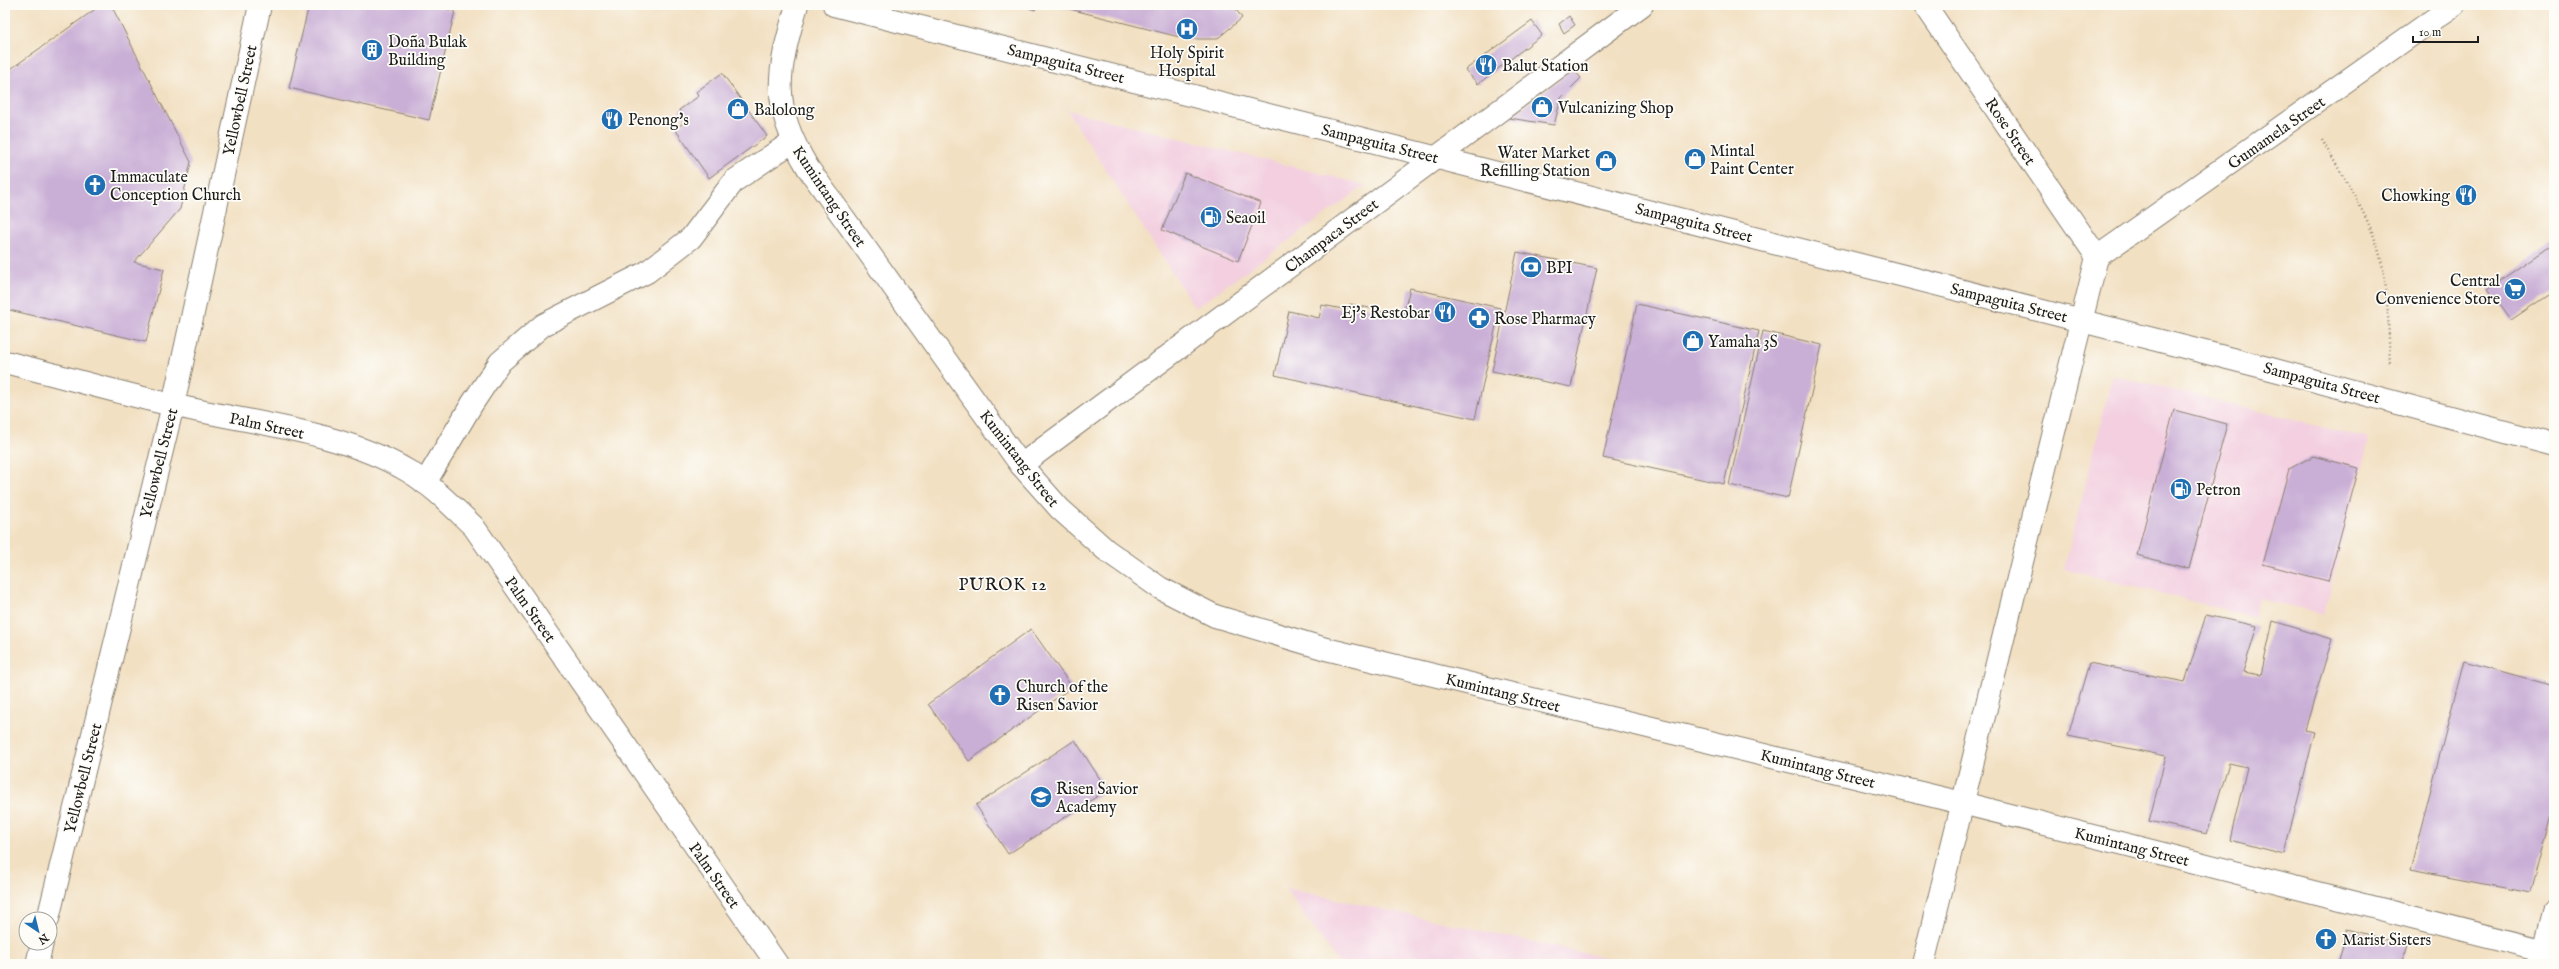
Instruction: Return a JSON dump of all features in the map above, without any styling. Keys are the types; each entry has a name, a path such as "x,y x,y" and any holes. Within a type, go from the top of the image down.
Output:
{"main road":[{"name":"Yellowbell Street","path":"50,911 172,405 260,5"},
{"name":"Kumintang Street","path":"797,5 785,46 780,79 782,112 792,142 832,202 1021,465 1060,509 1106,550 1160,588 1215,616 1326,650 1962,803 2549,952"},
{"name":"Sampaguita Street","path":"834,5 2081,321 2391,401 2554,445"},
{"name":"Champaca Street","path":"1021,465 1642,5"},
{"name":"Rose Street","path":"1925,5 2096,257"},
{"name":"Gumamela Street","path":"2096,257 2305,112 2454,5"},
{"path":"425,483 472,404 500,362 543,325 647,272 691,238 734,181 792,142"},
{"path":"1923,964 2096,257"},
{"name":"Palm Street","path":"5,362 172,405 296,430 367,452 407,470 443,496 474,527 777,964"},
{"path":"2549,952 2554,912"},
{"path":"37,964 40,951"}],"path":[{"path":"2305,112 2364,214 2379,252 2386,297 2391,401"}],"shaded area":[{"path":"1067,110 1366,185 1195,308"},
{"path":"2113,375 2369,439 2324,614 2259,598 2254,617 2064,569"},
{"path":"1285,888 1635,964 1339,964"}],"building":[{"name":"Immaculate Conception Church","path":"101,5 111,5 191,162 180,209 134,262 164,269 146,342 5,309 5,73"},
{"name":"Doña Bulak Building","path":"309,5 430,5 455,11 429,120 289,88"},
{"path":"1020,5 1037,5 1035,10"},
{"name":"Holy Spirit Hospital","path":"1054,5 1233,5 1242,18 1217,39 1187,39"},
{"path":"1569,16 1575,25 1564,33 1559,24"},
{"path":"1532,21 1542,35 1478,84 1465,70"},
{"path":"1573,69 1581,78 1561,98 1554,125 1509,118"},
{"path":"722,73 767,136 709,178 675,129 686,121 679,110 699,96 696,92"},
{"name":"Seaoil","path":"1185,173 1261,203 1238,261 1162,230"},
{"path":"2554,243 2554,291 2511,320 2488,289"},
{"path":"1517,252 1597,268 1571,387 1492,371"},
{"path":"1410,288 1500,308 1475,419 1275,375 1289,311 1319,318 1322,305 1348,310 1350,304 1403,315"},
{"path":"1637,304 1759,331 1724,484 1603,458"},
{"path":"1763,331 1822,345 1788,498 1729,485"},
{"name":"Petron","path":"2174,410 2227,424 2189,569 2137,555"},
{"path":"2313,456 2359,468 2328,581 2263,564 2289,469"},
{"path":"2206,615 2257,626 2243,672 2261,675 2273,621 2332,639 2305,730 2315,732 2284,854 2230,840 2247,767 2229,763 2207,834 2149,821 2166,756 2068,736 2089,663 2185,682"},
{"name":"Church of the Risen Savior","path":"1031,629 1072,687 969,761 928,704"},
{"path":"2464,661 2554,686 2554,806 2531,893 2410,870"},
{"name":"Risen Savior Academy","path":"1075,740 1107,790 1008,854 976,805"},
{"path":"2347,929 2407,945 2401,964 2338,964"}],"place":[{"name":"Holy Spirit Hospital","path":"1187,29"},
{"name":"Doña Bulak Building","path":"372,50"},
{"name":"Balut Station","path":"1486,65"},
{"name":"Vulcanizing Shop","path":"1542,107"},
{"name":"Balolong","path":"738,109"},
{"name":"Penong's","path":"612,119"},
{"name":"Mintal Paint Center","path":"1695,159"},
{"name":"Water Market Refilling Station","path":"1606,161"},
{"name":"Immaculate Conception Church","path":"95,185"},
{"name":"Chowking","path":"2466,195"},
{"name":"Seaoil","path":"1211,217"},
{"name":"BPI","path":"1531,267"},
{"name":"Central Convenience Store","path":"2515,289"},
{"name":"Ej's Restobar","path":"1445,312"},
{"name":"Rose Pharmacy","path":"1479,318"},
{"name":"Yamaha 3S","path":"1693,341"},
{"name":"Petron","path":"2181,489"},
{"name":"Church of the Risen Savior","path":"1000,695"},
{"name":"Risen Savior Academy","path":"1041,797"},
{"name":"Marist Sisters","path":"2326,939"}],"district":[{"name":"PUROK 12","path":"1003,584"}]}
